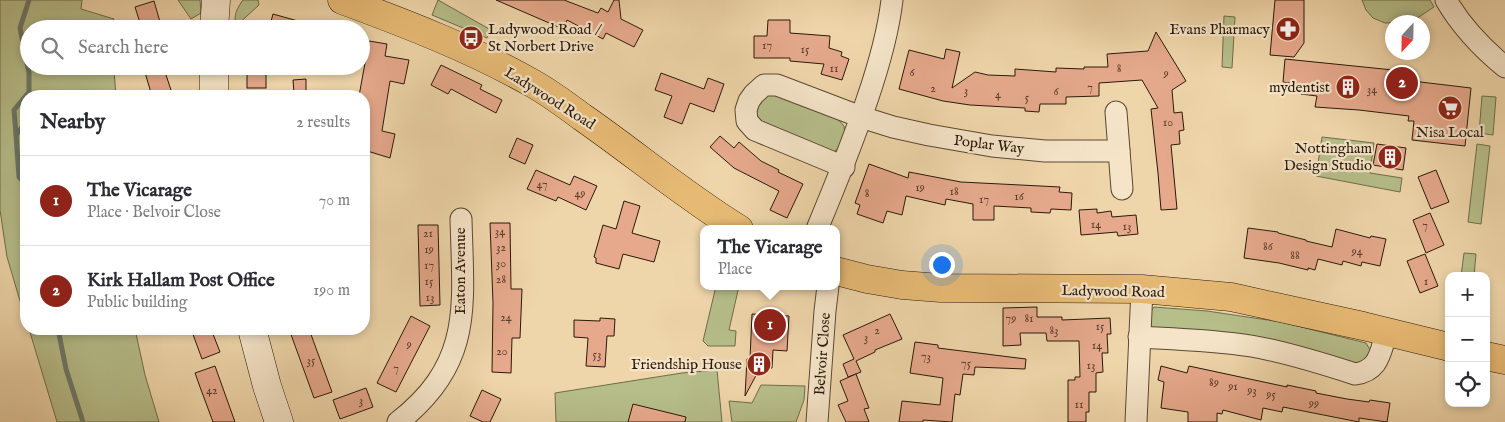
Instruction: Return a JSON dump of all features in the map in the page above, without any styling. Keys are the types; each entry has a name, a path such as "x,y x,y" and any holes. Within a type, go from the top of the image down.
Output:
{"main road":[{"name":"Ladywood Road","path":"342,0 468,50 533,83 616,140 733,225"},
{"name":"Ladywood Road","path":"840,272 884,282 941,288 1142,289 1231,298 1445,346"},
{"path":"1490,357 1505,360"}],"street":[{"path":"215,20 216,0"},
{"path":"819,225 844,168 878,67 892,0"},
{"path":"1446,0 1477,42 1505,67"},
{"path":"214,75 214,90"},
{"name":"Poplar Way","path":"844,168 755,130 747,121 746,110 754,94 764,85 777,85 893,127 985,145 1045,150 1119,151"},
{"path":"1116,112 1122,189"},
{"name":"Eaton Avenue","path":"398,422 421,403 432,390 449,363 456,347 460,329 463,291 461,219"},
{"path":"1136,422 1142,289"},
{"name":"Belvoir Close","path":"817,422 828,290"},
{"path":"1140,337 1208,341 1251,346 1283,353 1355,374 1365,373 1377,362 1387,332"},
{"path":"254,335 279,422"}],"green space":[{"path":"0,0 82,0 81,9 113,20 20,20 20,75 114,75 116,90 20,90 20,301 7,257 0,210"},
{"path":"178,0 200,0 201,13 191,19"},
{"path":"243,0 258,0 259,5 243,20 235,20 239,6"},
{"path":"438,0 491,30 487,38 432,15"},
{"path":"1362,0 1430,0 1434,7 1422,15 1385,15 1385,23 1373,18 1366,10"},
{"path":"1224,16 1235,17 1232,68 1222,67"},
{"path":"774,92 836,117 844,126 845,134 841,147 833,152 755,119 756,101"},
{"path":"1482,96 1496,97 1493,135 1479,133"},
{"path":"1322,137 1374,143 1370,173 1402,178 1400,192 1316,176"},
{"path":"1477,144 1490,146 1481,224 1468,222"},
{"path":"1464,253 1476,254 1474,272 1462,272"},
{"path":"715,290 738,290 729,330 736,331 735,346 708,346 703,341"},
{"path":"1154,307 1207,311 1281,322 1366,343 1372,353 1359,365 1151,327 1149,320"},
{"path":"31,335 136,335 145,375 159,422 57,422"},
{"path":"717,370 722,422 556,422 555,393 682,373"},
{"path":"761,385 805,386 804,400 796,422 732,422 729,401 752,403"}],"building":[{"path":"496,0 564,0 598,13 601,8 608,12 614,0 619,0 621,19 643,30 634,47 606,33 603,39 567,20 563,29"},
{"name":"Evans Pharmacy","path":"1275,0 1304,0 1304,43 1294,57 1270,55"},
{"path":"154,1 159,20 139,20 135,7"},
{"path":"273,14 294,20 271,20"},
{"path":"768,20 790,20 790,33 830,36 829,48 842,52 841,56 849,59 842,80 821,74 824,64 790,61 790,58 754,58 754,36 767,36"},
{"path":"1156,32 1186,81 1172,90 1174,113 1182,112 1184,130 1179,131 1180,144 1171,145 1177,209 1161,210 1151,109 1158,108 1142,80 1099,83 1099,96 1066,97 1066,104 1040,104 1039,112 1025,111 1025,108 970,105 943,101 899,89 909,50 944,59 946,49 960,52 952,88 975,72 988,75 1015,76 1015,69 1056,72 1056,68 1084,69 1084,67 1108,67 1107,54 1148,51"},
{"path":"370,41 387,44 385,56 409,60 404,84 390,81 382,131 395,134 390,158 370,152 370,90 360,90 363,75 370,75"},
{"path":"1285,59 1413,72 1412,81 1471,88 1465,146 1412,140 1414,121 1408,121 1409,116 1315,107 1317,96 1301,94 1302,85 1283,82"},
{"path":"441,65 482,85 480,89 502,100 496,113 451,89 448,94 431,85"},
{"path":"661,73 704,89 708,78 724,84 714,112 690,103 682,124 664,117 672,96 655,90"},
{"path":"146,75 166,75 171,90 150,90"},
{"path":"247,75 266,75 266,88 247,88"},
{"path":"306,79 306,90 294,90 293,80"},
{"path":"720,136 734,148 739,142 761,161 803,184 787,218 770,210 779,191 734,168 710,147"},
{"path":"517,138 533,145 525,164 509,157"},
{"name":"Nottingham Design Studio","path":"1377,144 1406,148 1403,170 1373,165"},
{"path":"869,164 908,178 909,172 961,182 1060,187 1059,192 1072,193 1071,210 1051,209 1050,213 1031,212 1031,208 994,206 994,220 973,220 973,204 946,199 945,205 906,196 902,215 887,211 883,223 857,214 860,205 855,203"},
{"path":"536,170 570,185 574,176 597,186 586,210 558,197 556,201 527,189"},
{"path":"1436,170 1449,202 1431,209 1418,177"},
{"path":"624,201 640,206 632,233 660,241 654,262 623,254 619,269 596,263 596,258 594,257 603,225 616,229"},
{"path":"1097,209 1097,213 1111,211 1112,217 1136,215 1138,234 1118,236 1117,232 1081,235 1079,210"},
{"path":"1430,213 1444,245 1426,253 1413,220"},
{"path":"490,223 510,223 511,289 522,289 520,338 512,338 511,373 492,372 493,303"},
{"path":"418,225 438,225 440,305 420,306"},
{"path":"1248,228 1278,232 1332,247 1336,229 1370,238 1371,236 1386,239 1380,266 1362,262 1361,266 1343,261 1342,265 1318,259 1315,270 1308,268 1308,270 1279,263 1244,258"},
{"path":"1425,254 1438,286 1420,293 1407,261"},
{"path":"1037,307 1037,317 1062,317 1062,320 1110,318 1111,334 1107,334 1108,353 1102,353 1103,372 1096,373 1096,392 1089,392 1089,412 1086,412 1086,422 1068,422 1068,380 1075,380 1075,377 1080,377 1079,341 1047,341 1046,333 1020,333 1021,345 1003,346 1003,308"},
{"path":"752,314 789,316 787,351 773,350 772,368 760,368 745,396 747,359 750,359"},
{"path":"890,314 902,339 875,350 875,352 856,361 861,372 848,377 843,364 854,359 843,335"},
{"path":"411,316 430,326 396,392 377,383"},
{"path":"600,318 615,319 614,336 607,336 605,367 586,366 588,338 574,337 574,320 600,321"},
{"path":"193,335 213,335 220,352 202,359"},
{"path":"291,335 311,335 332,392 314,398"},
{"path":"915,342 938,345 938,348 1026,359 1025,369 975,367 974,375 963,374 960,395 955,394 952,422 923,420 923,422 899,422 902,401 940,405 943,378 910,373"},
{"path":"215,366 235,422 213,422 195,373"},
{"path":"1161,366 1187,373 1189,366 1347,399 1390,403 1387,422 1359,418 1359,422 1283,407 1282,412 1263,408 1261,420 1223,410 1222,414 1217,413 1217,422 1188,422 1188,412 1161,408 1164,382 1158,380"},
{"path":"856,374 869,408 864,409 869,422 846,422 838,405 848,401 840,381"},
{"path":"366,388 373,407 340,419 333,400"},
{"path":"482,390 501,399 490,422 483,422 470,416"},
{"path":"633,404 686,417 685,422 628,422"}],"waterway":[{"path":"23,20 29,0"},
{"path":"29,75 29,90"},
{"path":"16,135 14,110 20,103"},
{"path":"20,130 16,135 20,178"},
{"path":"59,335 66,369 83,422"}],"place":[{"name":"Evans Pharmacy","path":"1288,29"},
{"name":"Ladywood Road / St Norbert Drive","path":"471,38"},
{"name":"Kirk Hallam Post Office","path":"1402,83"},
{"name":"mydentist","path":"1348,87"},
{"name":"Nisa Local","path":"1450,108"},
{"name":"Nottingham Design Studio","path":"1390,157"},
{"name":"The Vicarage","path":"770,325"},
{"name":"Friendship House","path":"759,364"}]}
